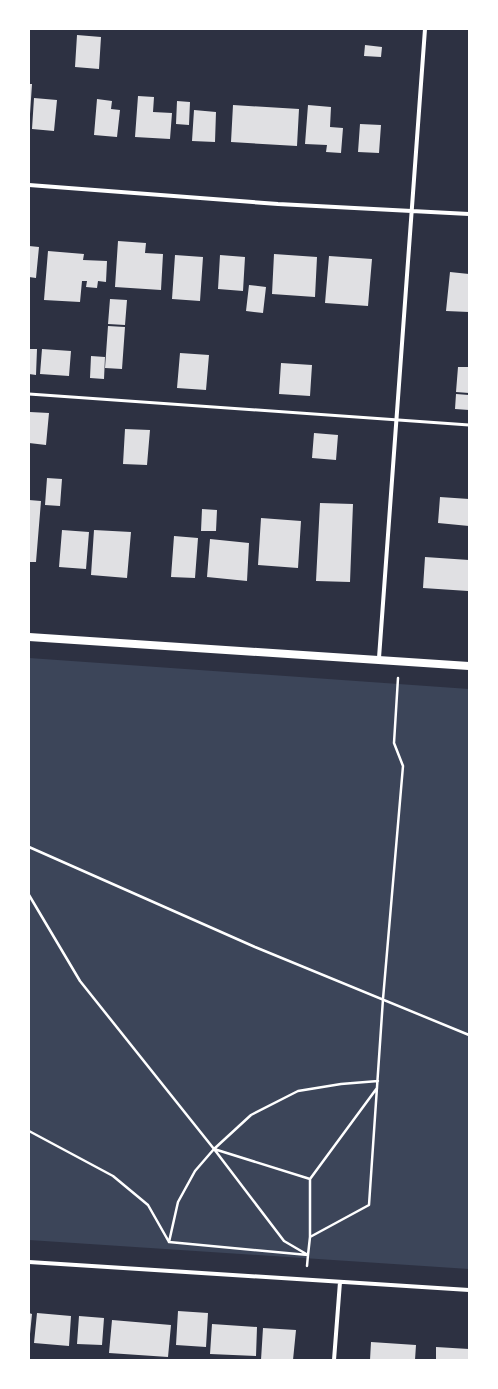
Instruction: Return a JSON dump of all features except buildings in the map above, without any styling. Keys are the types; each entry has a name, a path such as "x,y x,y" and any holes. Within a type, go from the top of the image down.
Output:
{"main road":[{"path":"29,637 379,658 469,666"}],"street":[{"path":"379,658 398,420 411,210 425,29"},
{"path":"29,185 278,204 469,214"},
{"path":"29,1262 469,1290"},
{"path":"334,1360 340,1282"}],"lane":[{"path":"29,394 469,425"}],"path":[{"path":"310,1237 369,1204 383,999 403,766 394,743 400,661"},
{"path":"29,847 256,947 469,1035"},
{"path":"29,895 80,981 214,1149 284,1241 308,1254"},
{"path":"169,1242 178,1202 195,1171 214,1149 251,1114 298,1091 340,1084 378,1081"},
{"path":"305,1279 310,1237 310,1179 378,1087"},
{"path":"29,1131 113,1176 148,1205 169,1242"},
{"path":"214,1149 310,1179"},
{"path":"169,1242 308,1254"}],"shaded area":[{"path":"29,658 469,689 469,1269 29,1240"}]}
